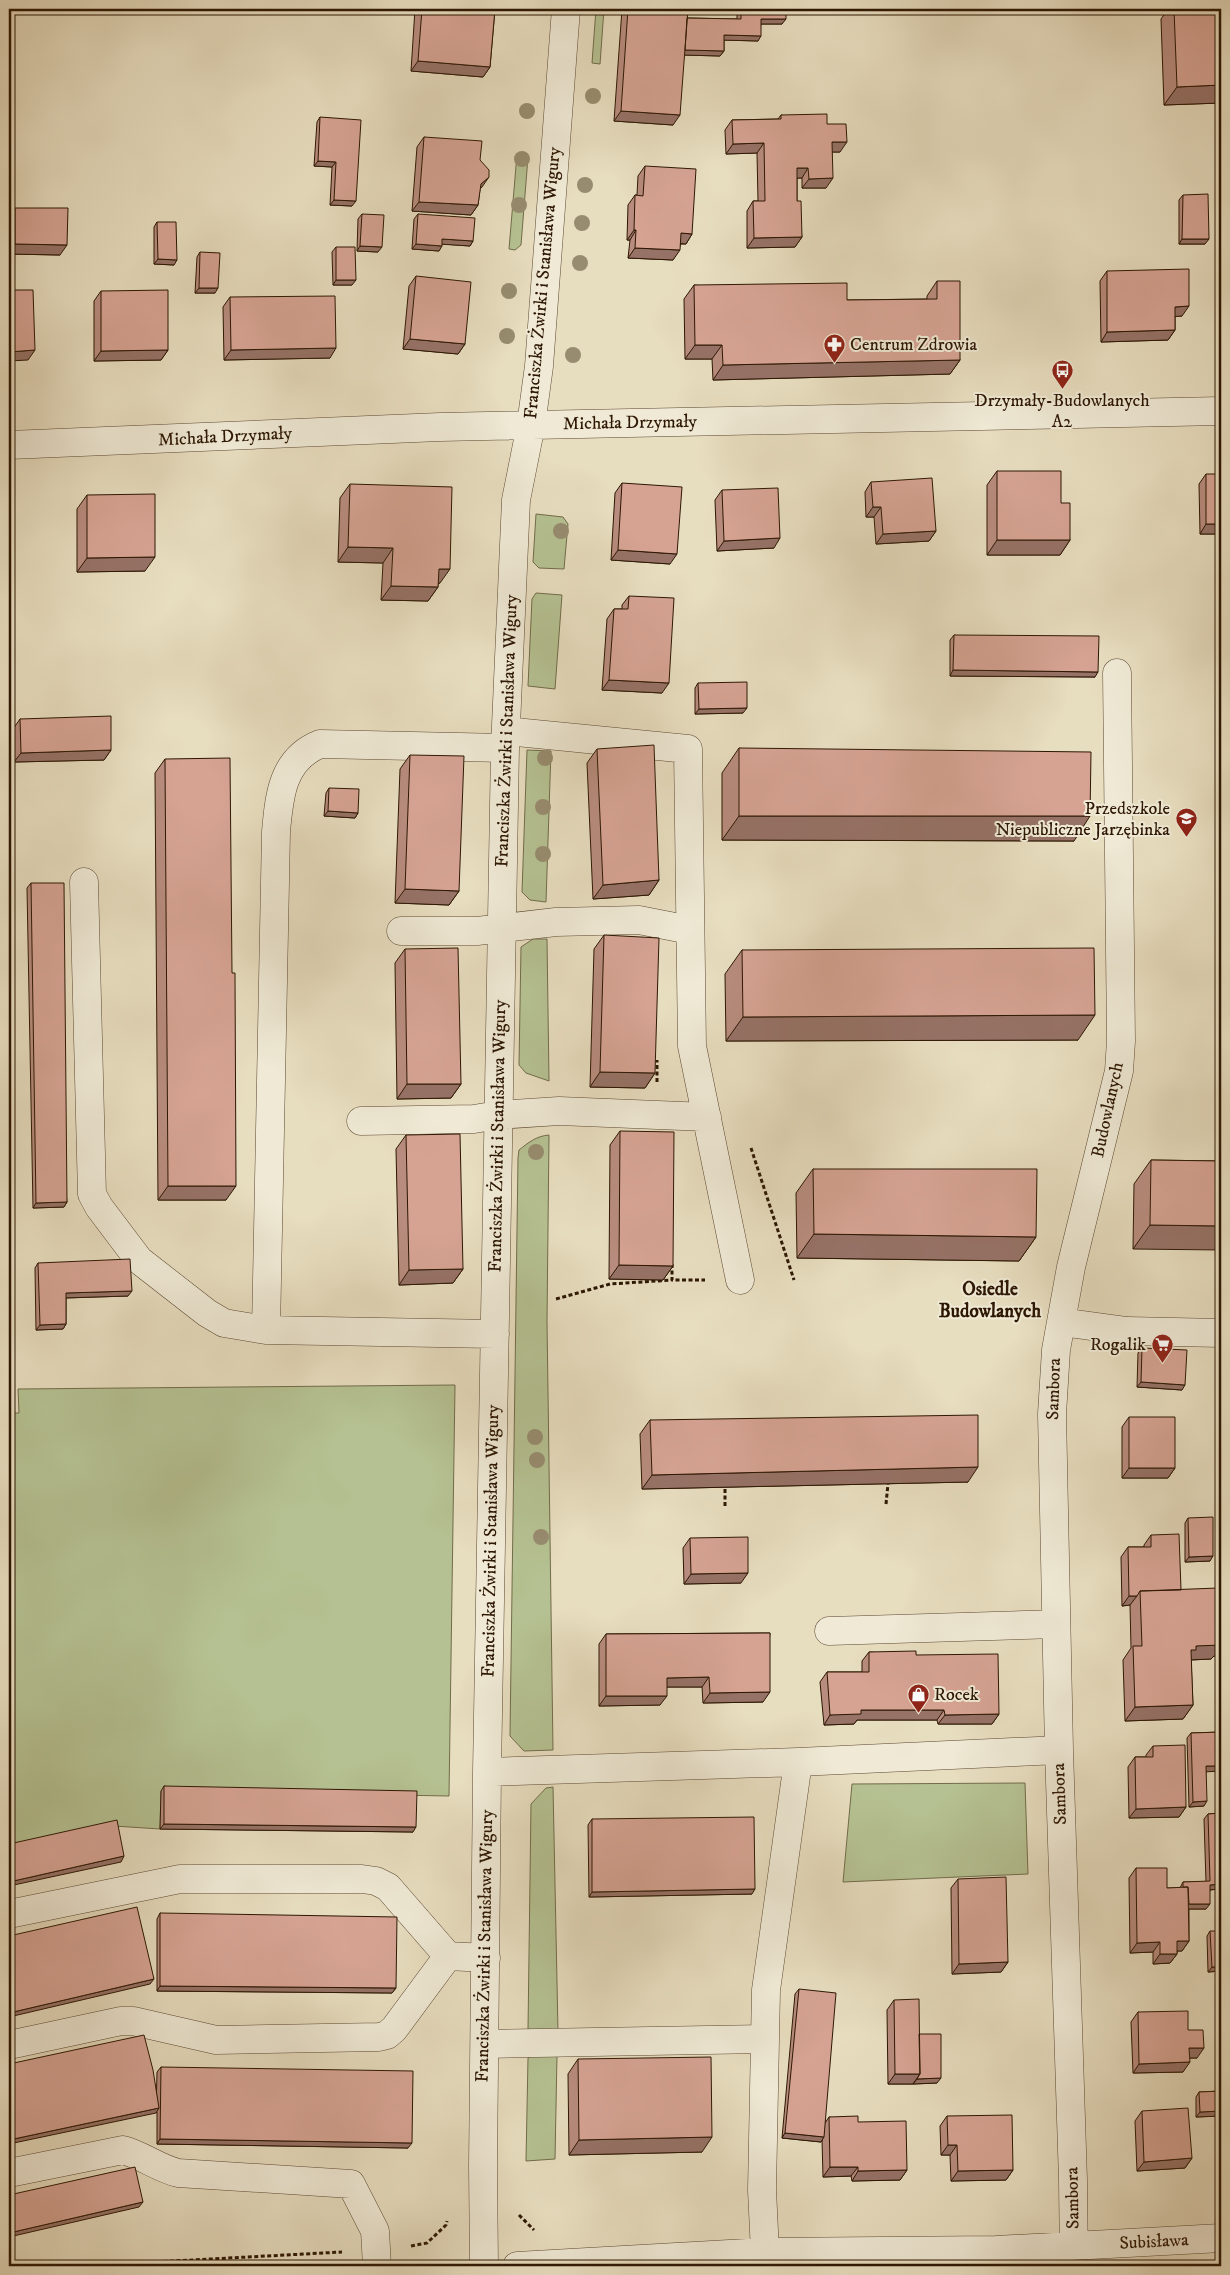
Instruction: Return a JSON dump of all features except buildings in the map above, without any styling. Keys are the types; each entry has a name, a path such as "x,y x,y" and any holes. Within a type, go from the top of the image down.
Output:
{"street":[{"name":"Franciszka Żwirki i Stanisława Wigury","path":"484,2266 487,1772 505,740 516,500 531,425 539,366 566,9"},
{"name":"Michała Drzymały","path":"9,444 531,425 1221,411"},
{"name":"Budowlanych","path":"1061,1322 1071,1267 1119,1071 1121,1041 1117,673"},
{"path":"266,1330 276,832 282,784 289,769 308,748 320,744 505,740 688,749 692,1046 740,1280"},
{"path":"84,882 92,1194 99,1207 139,1260 207,1313 224,1323 266,1330 495,1334"},
{"path":"401,931 477,931 556,922 639,920 690,930"},
{"path":"360,1121 474,1119 498,1115 559,1111 707,1117"},
{"path":"1061,1322 1127,1332 1221,1333"},
{"name":"Sambora","path":"1061,1322 1056,1350 1052,1414 1059,1750 1074,2256"},
{"path":"829,1631 1056,1624"},
{"path":"487,1772 798,1762 936,1754 1059,1750"},
{"path":"765,2252 762,2190 766,1990 798,1762"},
{"path":"9,1914 180,1879 362,1879 376,1881 388,1887 448,1956 486,1958"},
{"path":"9,2045 121,2021 134,2021 216,2040 379,2037 387,2035 394,2029 448,1956"},
{"path":"485,2044 765,2040"},
{"path":"9,2173 123,2150 132,2152 167,2170 178,2173 351,2184 375,2231 376,2258"},
{"name":"Subisława","path":"517,2266 642,2263 765,2252 996,2250 1074,2256 1221,2238"}],"path":[{"path":"657,1058 656,1096 670,1117"},
{"path":"672,1261 672,1280"},
{"path":"556,1299 610,1284 672,1280 740,1280"},
{"path":"886,1504 888,1484"},
{"path":"725,1487 725,1506"},
{"path":"80,2266 376,2258 397,2248 427,2243 446,2225 452,2196 483,2193 510,2193 519,2214 532,2229 538,2232"}],"green space":[{"path":"596,9 604,9 600,64 592,63"},
{"path":"522,153 528,157 521,245 515,250 509,249 517,154"},
{"path":"536,514 563,517 568,524 564,569 539,568 533,562"},
{"path":"536,593 562,595 555,689 528,686 532,599"},
{"path":"527,750 551,751 546,902 530,900 522,892"},
{"path":"533,939 547,939 549,1081 526,1073 519,1065 521,947"},
{"path":"549,1135 547,1321 553,1750 524,1751 510,1736 518,1158 519,1150 536,1138"},
{"path":"455,1385 449,1796 161,1791 160,1829 114,1826 9,1848 9,1413 19,1413 18,1389"},
{"path":"1025,1783 1028,1874 843,1882 852,1784"},
{"path":"553,1787 558,2031 532,2032 528,2029 531,1804 546,1788"},
{"path":"533,2055 557,2055 555,2159 526,2161 528,2058"}],"place":[{"name":"Centrum Zdrowia","path":"834,364"},
{"name":"Drzymały-Budowlanych A2","path":"1062,390"},
{"name":"Przedszkole Niepubliczne Jarzębinka","path":"1186,838"},
{"name":"Rogalik","path":"1162,1364"},
{"name":"Rocek","path":"918,1714"}],"district":[{"name":"Osiedle Budowlanych","path":"990,1300"}]}
